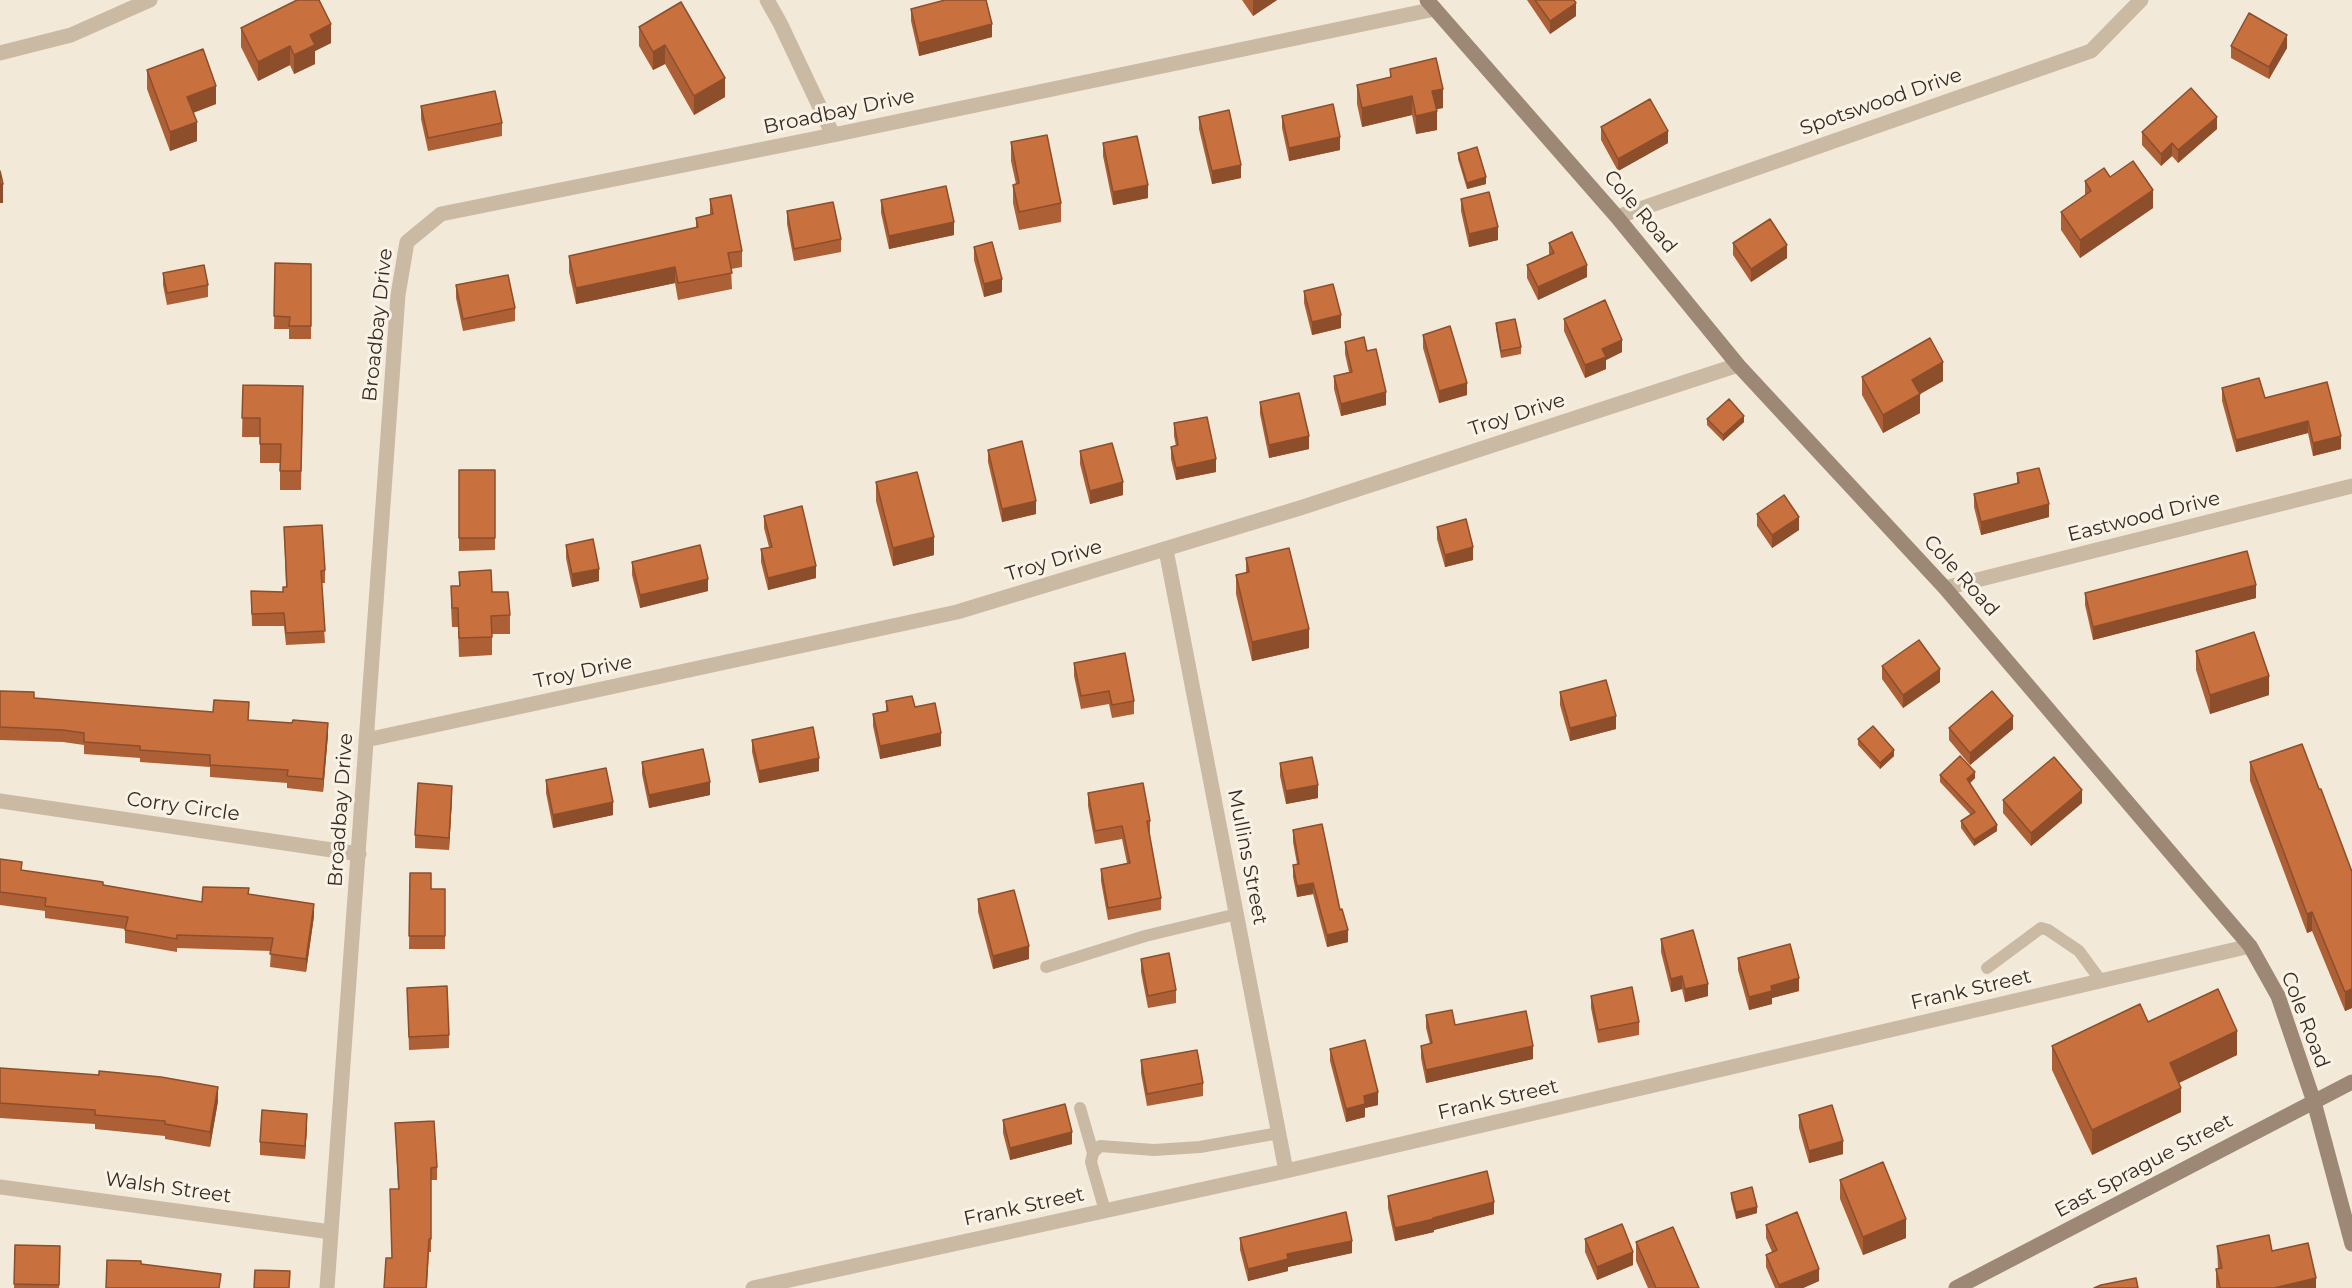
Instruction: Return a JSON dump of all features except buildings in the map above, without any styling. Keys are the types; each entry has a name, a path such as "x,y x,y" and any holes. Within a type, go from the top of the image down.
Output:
{"street":[{"path":"0,53 71,35 150,0"},
{"path":"767,0 780,22 833,135"},
{"name":"Spotswood Drive","path":"1617,217 2091,51 2140,0"},
{"name":"Broadbay Drive","path":"327,1288 398,295 407,243 441,214 833,135 1431,5"},
{"name":"Cole Road","path":"1431,5 1617,217 1738,365 1946,588 2250,946 2278,996 2314,1102 2352,1244"},
{"name":"Troy Drive","path":"366,740 957,612 1300,508 1738,365"},
{"name":"Eastwood Drive","path":"1946,588 2352,486"},
{"name":"Mullins Street","path":"1166,550 1286,1172"},
{"name":"Corry Circle","path":"0,801 359,854"},
{"name":"Frank Street","path":"753,1288 1286,1172 2250,946"},
{"name":"East Sprague Street","path":"1956,1288 2352,1082"},
{"name":"Walsh Street","path":"0,1187 331,1232"}],"lane":[{"path":"1046,967 1145,936 1236,914"},
{"path":"1987,968 2041,928 2048,930 2079,951 2101,981"},
{"path":"1080,1108 1093,1153 1091,1162 1105,1211"},
{"path":"1093,1153 1100,1146 1154,1150 1200,1147 1279,1133"}]}
